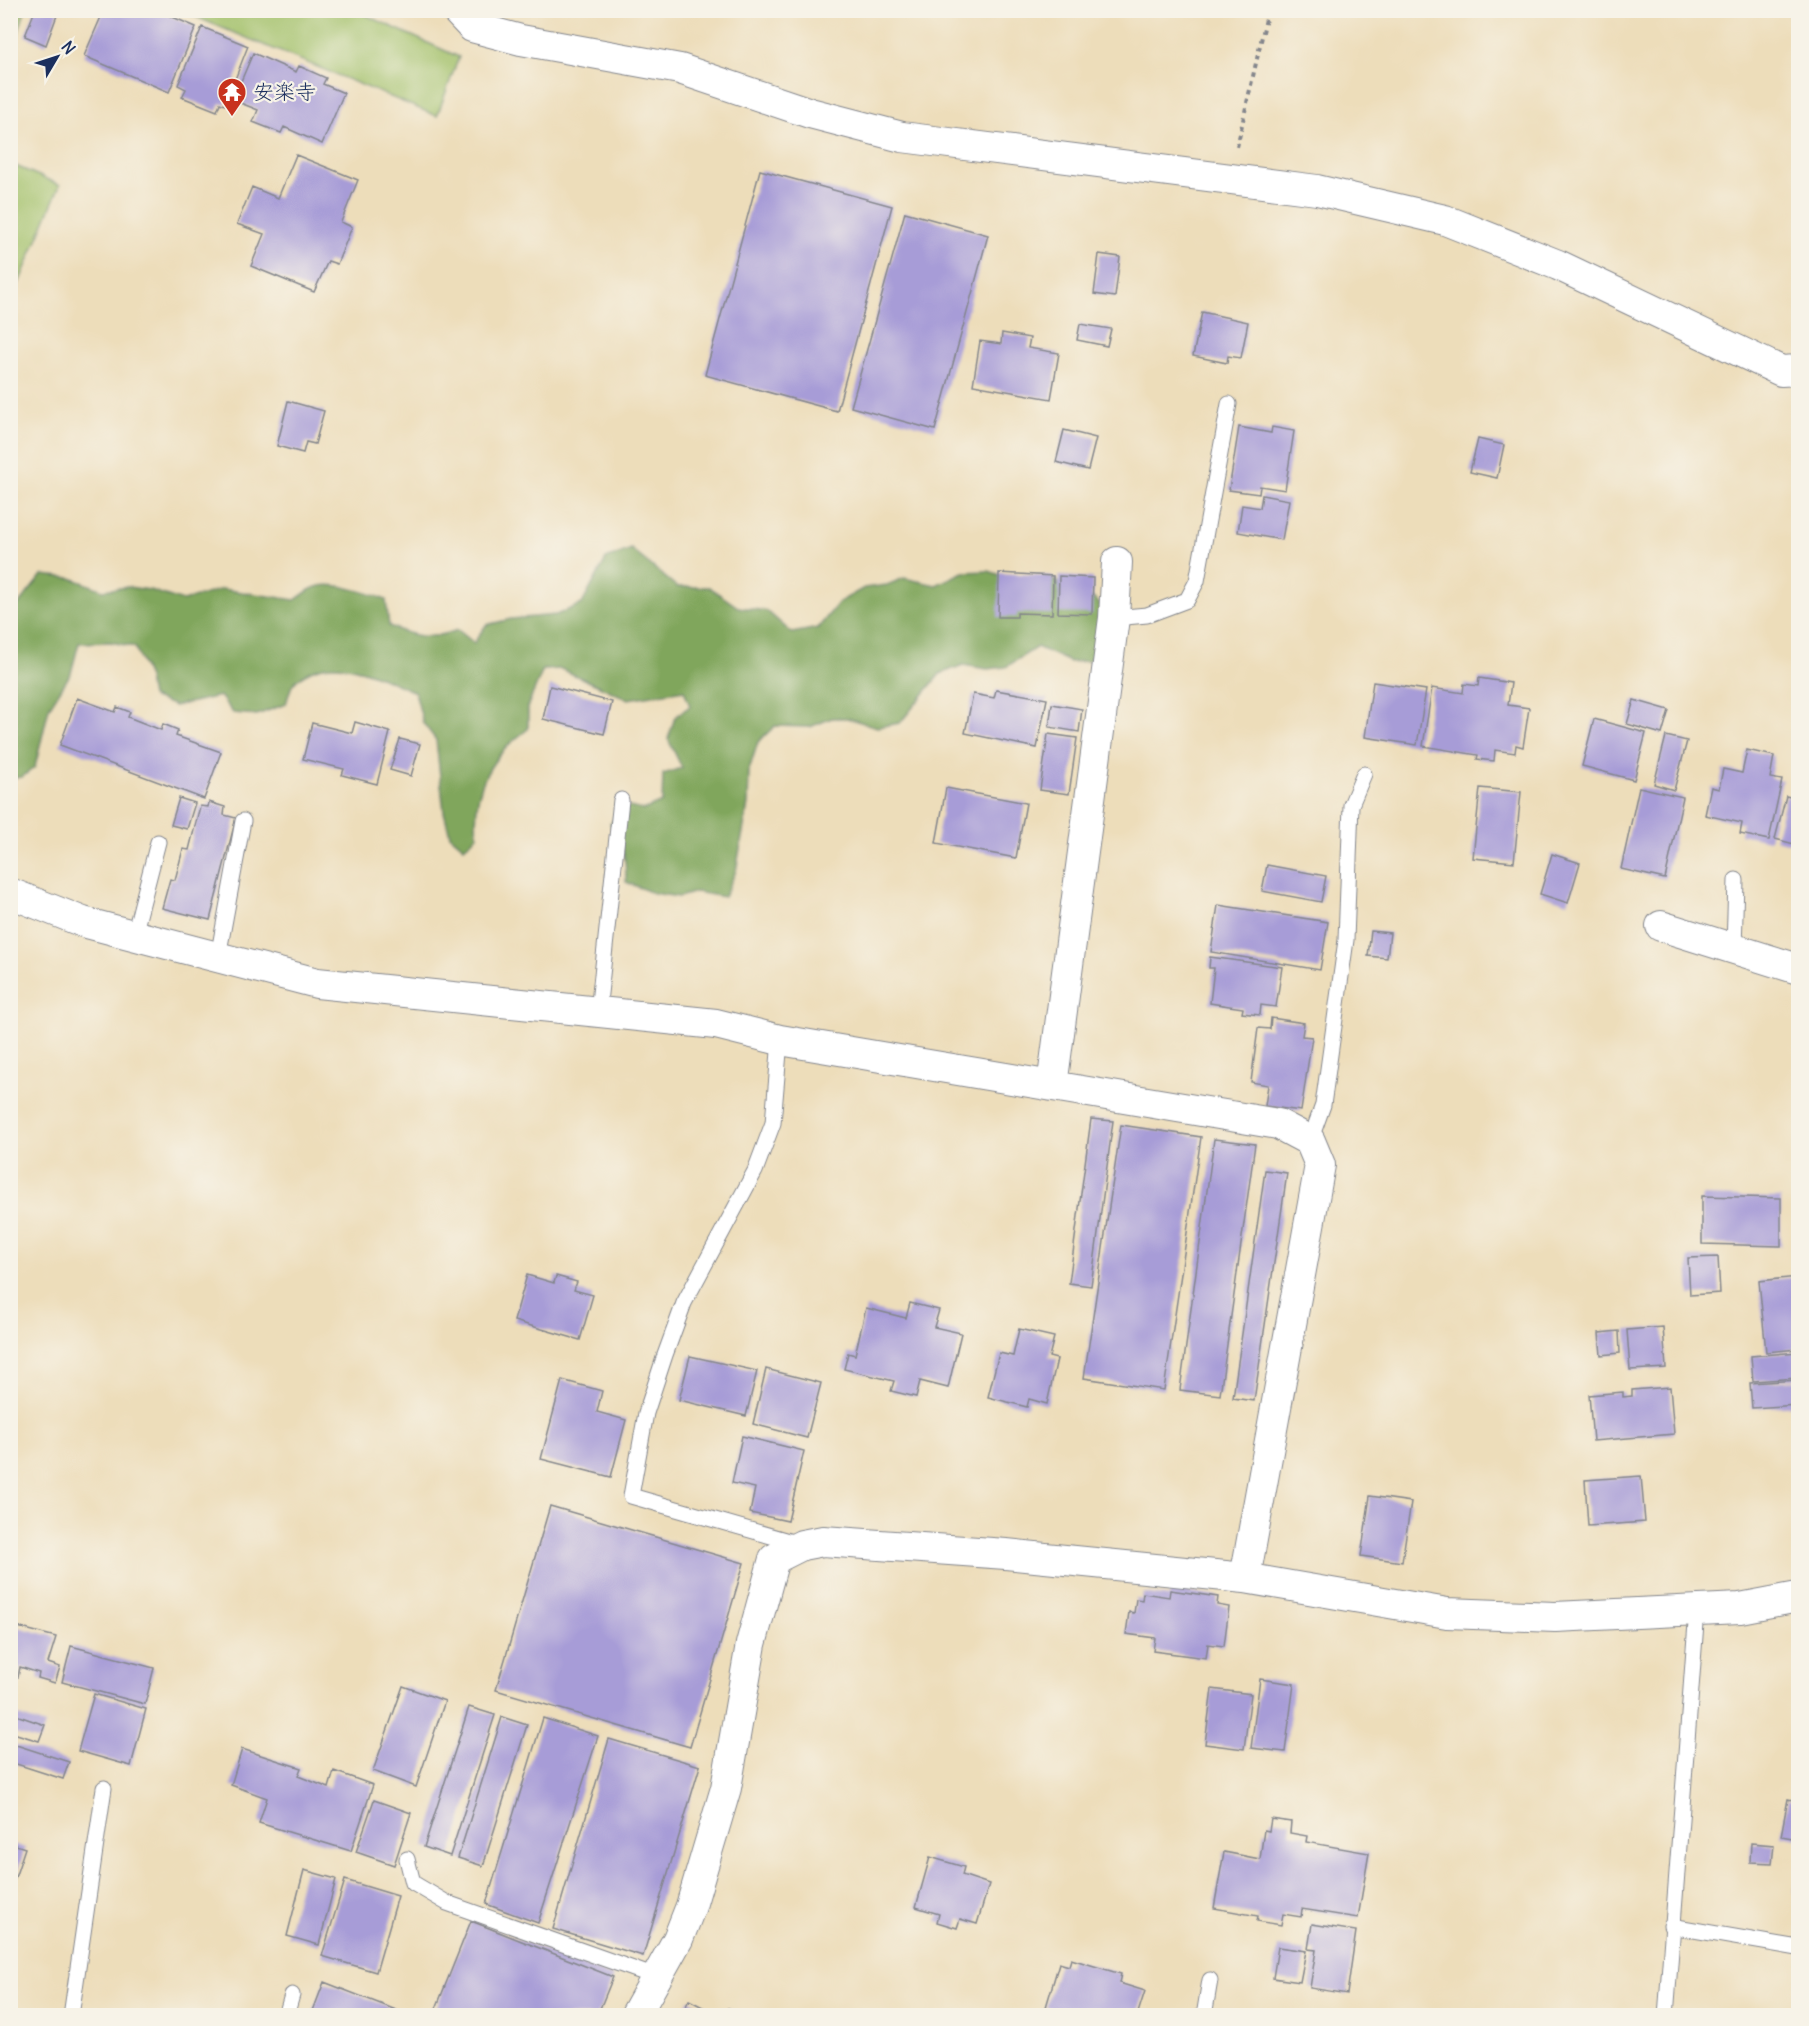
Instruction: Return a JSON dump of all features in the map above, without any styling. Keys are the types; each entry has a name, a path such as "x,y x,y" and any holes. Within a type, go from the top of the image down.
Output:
{"street":[{"path":"456,10 472,27 521,40 680,69 810,113 902,137 1317,190 1445,220 1558,265 1782,371 1798,370"},
{"path":"1052,1086 1114,618 1117,562"},
{"path":"10,893 83,922 317,983 716,1024 780,1040 1278,1124 1310,1141 1320,1165 1245,1578"},
{"path":"1661,926 1798,969"},
{"path":"635,2016 678,1939 691,1906 726,1788 751,1644 774,1559 802,1545 823,1541 995,1554 1245,1578 1447,1613 1555,1617 1740,1608 1798,1598"}],"lane":[{"path":"1114,618 1147,615 1187,600 1197,581 1229,404"},
{"path":"1310,1141 1323,1105 1346,940 1351,805 1364,774"},
{"path":"598,1012 621,800"},
{"path":"218,957 243,821"},
{"path":"134,935 158,842"},
{"path":"1734,949 1736,880"},
{"path":"780,1040 773,1123 755,1171 684,1303 676,1324 646,1413 631,1496 802,1545"},
{"path":"1666,2016 1671,1926 1697,1610"},
{"path":"70,2016 104,1788"},
{"path":"407,1859 413,1883 447,1903 656,1977"},
{"path":"1671,1926 1798,1948"},
{"path":"1204,2016 1210,1980"},
{"path":"286,2016 292,1995"}],"path":[{"path":"1230,180 1268,10"}],"green space":[{"path":"10,11 25,11 11,56"},
{"path":"181,11 357,11 459,57 437,116"},
{"path":"11,164 60,185 11,302"},
{"path":"631,549 677,587 709,587 738,607 767,611 792,633 818,628 839,602 864,588 887,585 904,578 936,585 963,572 989,571 1017,581 1055,580 1065,595 1088,594 1100,604 1101,646 1089,661 1070,662 1037,647 1006,667 987,669 963,665 940,674 900,723 877,727 847,718 832,718 810,727 775,726 758,742 749,770 748,804 736,871 724,897 696,892 679,897 653,893 626,882 623,851 610,824 625,806 643,810 662,802 663,774 682,768 668,739 675,717 690,706 684,690 628,699 561,669 543,670 528,705 528,729 503,751 486,775 478,803 477,836 464,847 450,835 444,812 436,740 423,723 415,692 354,668 322,667 308,672 294,683 286,704 257,715 233,713 220,696 175,706 151,697 148,678 135,647 111,642 79,643 71,673 49,708 35,767 22,777 11,778 11,614 42,575 71,578 103,590 128,587 150,590 183,601 222,589 295,600 316,587 341,587 386,600 389,626 423,636 458,630 474,643 486,625 511,619 556,615 582,604 606,559"}],"building":[{"path":"35,10 59,10 46,45 25,36"},
{"path":"104,10 156,10 196,27 169,92 84,56"},
{"path":"202,27 248,46 225,105 220,103 217,111 182,97 186,89 178,85"},
{"path":"253,53 296,72 299,66 326,78 323,84 344,93 322,144 284,127 281,133 253,122 258,110 233,100"},
{"path":"296,155 358,180 341,222 352,227 337,264 328,261 314,292 251,266 264,234 237,224 252,187 278,198"},
{"path":"760,170 892,206 837,411 705,375"},
{"path":"905,212 988,235 935,430 851,407"},
{"path":"1099,254 1120,257 1115,297 1094,294"},
{"path":"1202,312 1248,322 1241,358 1228,356 1227,363 1193,356"},
{"path":"1080,324 1111,329 1107,346 1077,340"},
{"path":"1002,333 1030,338 1028,348 1059,353 1051,399 973,385 980,341 1001,344"},
{"path":"288,401 324,411 315,444 306,442 303,453 277,446"},
{"path":"1239,427 1271,433 1272,427 1294,431 1285,490 1260,486 1259,494 1229,490"},
{"path":"1064,430 1096,438 1088,470 1056,462"},
{"path":"1478,439 1504,445 1497,478 1470,472"},
{"path":"1262,495 1289,500 1282,540 1238,532 1242,505 1260,508"},
{"path":"999,573 1053,576 1052,614 1017,613 1017,617 998,617"},
{"path":"1059,576 1093,578 1092,614 1058,613"},
{"path":"1479,678 1511,683 1508,705 1529,708 1523,747 1516,745 1515,753 1495,750 1494,761 1477,759 1478,755 1423,746 1432,688 1463,693 1464,684 1478,686"},
{"path":"1373,682 1426,690 1417,745 1365,737"},
{"path":"550,686 612,702 604,734 543,719"},
{"path":"996,690 1047,699 1037,748 965,733 973,694 994,698"},
{"path":"77,698 115,712 117,707 130,712 128,717 161,730 163,724 178,730 176,736 221,752 204,799 60,745"},
{"path":"1634,700 1669,710 1662,734 1627,724"},
{"path":"1052,704 1082,709 1079,732 1049,727"},
{"path":"1594,719 1646,733 1634,780 1582,766"},
{"path":"355,722 390,732 377,784 342,775 344,769 303,759 312,723 352,733"},
{"path":"1048,734 1077,738 1069,794 1040,790"},
{"path":"1666,736 1687,741 1674,790 1654,784"},
{"path":"400,739 420,744 411,776 390,770"},
{"path":"1747,750 1774,756 1770,778 1782,780 1769,840 1740,834 1742,823 1705,815 1711,787 1719,789 1723,769 1742,773"},
{"path":"1639,787 1683,797 1665,879 1621,869"},
{"path":"946,788 1026,803 1016,858 936,843"},
{"path":"1480,788 1521,792 1514,862 1473,858"},
{"path":"1786,796 1798,799 1798,845 1775,839"},
{"path":"179,798 195,803 187,829 171,825"},
{"path":"209,802 225,807 224,815 236,818 210,920 162,908 170,879 175,880 183,849 189,850 200,806 208,807"},
{"path":"1552,854 1580,863 1568,903 1540,894"},
{"path":"1267,865 1326,876 1321,902 1262,891"},
{"path":"1218,905 1328,922 1320,970 1211,952"},
{"path":"1371,931 1390,933 1387,958 1368,956"},
{"path":"1210,957 1282,967 1276,1007 1261,1005 1260,1015 1242,1013 1243,1008 1210,1003 1214,968 1209,968"},
{"path":"1271,1018 1304,1023 1302,1036 1312,1037 1301,1111 1265,1106 1268,1085 1251,1082 1258,1028 1270,1029"},
{"path":"1091,1119 1113,1121 1091,1286 1069,1283"},
{"path":"1121,1125 1201,1137 1164,1390 1084,1378"},
{"path":"1214,1139 1255,1144 1220,1395 1180,1390"},
{"path":"1265,1170 1287,1173 1254,1401 1233,1398"},
{"path":"1702,1196 1781,1198 1781,1246 1702,1244"},
{"path":"1718,1257 1720,1293 1690,1295 1688,1258"},
{"path":"527,1275 554,1283 556,1276 577,1282 574,1290 593,1295 580,1340 514,1321"},
{"path":"1798,1277 1798,1349 1766,1352 1759,1281"},
{"path":"910,1303 939,1310 934,1327 961,1333 948,1388 920,1381 916,1397 891,1391 894,1381 844,1369 848,1353 855,1355 866,1308 906,1318"},
{"path":"1663,1327 1666,1368 1630,1370 1627,1330"},
{"path":"1019,1329 1054,1337 1049,1357 1057,1359 1047,1404 1029,1399 1027,1407 988,1397 999,1353 1013,1356"},
{"path":"1619,1331 1620,1353 1601,1355 1599,1333"},
{"path":"1798,1352 1798,1378 1753,1381 1751,1356"},
{"path":"690,1356 757,1371 746,1416 679,1400"},
{"path":"766,1369 821,1383 807,1438 753,1424"},
{"path":"562,1380 602,1391 597,1412 626,1420 611,1477 541,1459"},
{"path":"1798,1380 1798,1405 1752,1408 1750,1383"},
{"path":"1670,1387 1674,1434 1593,1441 1589,1395 1623,1392 1623,1397 1632,1396 1632,1390"},
{"path":"742,1436 804,1451 788,1521 750,1513 755,1488 732,1483"},
{"path":"1641,1476 1645,1522 1588,1526 1585,1480"},
{"path":"1370,1496 1411,1502 1402,1562 1361,1556"},
{"path":"550,1506 744,1563 690,1747 496,1690"},
{"path":"1170,1590 1218,1597 1217,1605 1229,1607 1224,1646 1208,1644 1206,1658 1153,1651 1155,1638 1126,1634 1129,1612 1134,1613 1136,1599 1142,1600 1143,1593 1169,1597"},
{"path":"10,1625 56,1637 48,1663 60,1667 55,1683 38,1678 39,1673 20,1667 18,1677 10,1675"},
{"path":"71,1646 154,1668 145,1704 62,1682"},
{"path":"1260,1679 1294,1684 1285,1752 1251,1748"},
{"path":"403,1686 445,1701 416,1787 373,1771"},
{"path":"1212,1689 1251,1694 1244,1749 1205,1744"},
{"path":"94,1694 146,1709 131,1766 78,1751"},
{"path":"469,1707 495,1715 450,1856 424,1847"},
{"path":"10,1713 45,1725 39,1741 10,1732"},
{"path":"502,1717 527,1725 483,1866 458,1858"},
{"path":"543,1718 598,1736 538,1923 486,1904"},
{"path":"609,1739 700,1766 643,1956 553,1929"},
{"path":"10,1743 69,1762 63,1779 10,1762"},
{"path":"242,1749 301,1768 298,1776 329,1788 334,1771 373,1785 351,1851 259,1823 267,1798 231,1785"},
{"path":"1788,1799 1798,1801 1798,1839 1781,1836"},
{"path":"374,1800 411,1813 394,1865 356,1852"},
{"path":"1271,1819 1291,1822 1290,1833 1307,1836 1306,1842 1369,1853 1358,1918 1302,1909 1301,1917 1283,1914 1281,1925 1257,1921 1258,1916 1214,1908 1224,1852 1260,1859 1264,1830 1269,1831"},
{"path":"10,1843 25,1848 11,1890 10,1890"},
{"path":"1751,1843 1774,1845 1772,1863 1750,1862"},
{"path":"930,1857 964,1867 962,1875 989,1884 977,1924 960,1919 957,1928 937,1922 939,1914 916,1907"},
{"path":"1798,1869 1798,1893 1793,1892"},
{"path":"304,1870 336,1879 319,1945 287,1936"},
{"path":"345,1880 398,1896 376,1972 322,1956"},
{"path":"471,1921 613,1977 597,2016 433,2016"},
{"path":"1312,1924 1356,1931 1347,1994 1310,1988 1316,1950 1308,1949"},
{"path":"1278,1947 1306,1951 1300,1982 1273,1978"},
{"path":"1071,1959 1121,1974 1119,1983 1145,1991 1137,2016 1072,2016 1046,2007 1059,1963 1069,1966"},
{"path":"324,1982 409,2015 409,2016 311,2016"},
{"path":"689,2000 720,2016 681,2016"},
{"path":"728,2008 743,2016 724,2016"}],"place":[{"name":"安楽寺","path":"232,118"}]}
